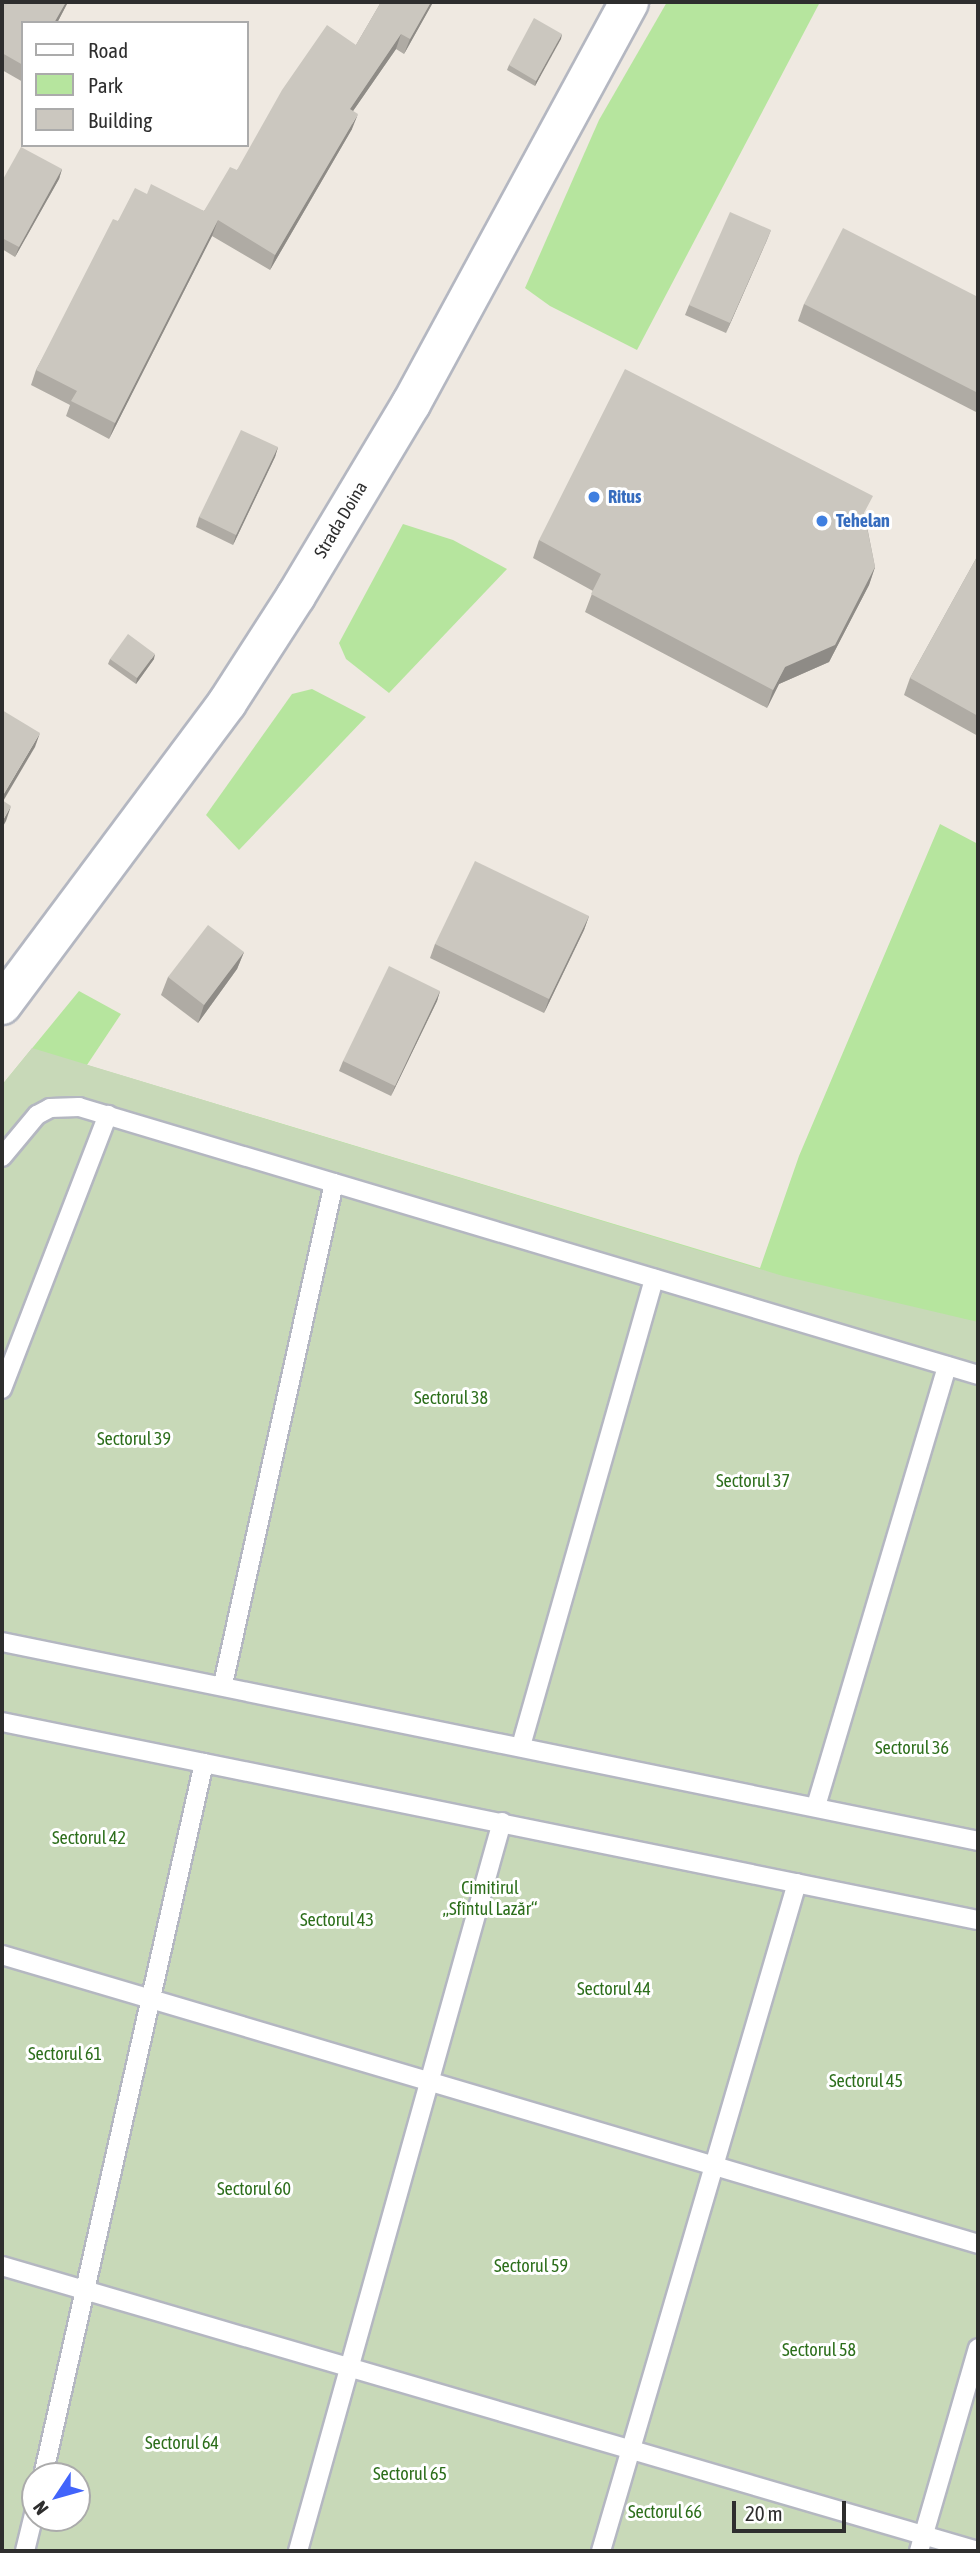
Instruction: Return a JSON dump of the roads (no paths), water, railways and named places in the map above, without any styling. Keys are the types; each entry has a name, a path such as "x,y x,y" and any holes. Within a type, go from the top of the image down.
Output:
{"main road":[{"name":"Strada Doina","path":"2,1005 227,703 296,596 411,404 629,2"}],"lane":[{"path":"2,1157 37,1115 50,1108 79,1107 978,1375"},
{"path":"2,1389 108,1115"},
{"path":"223,1684 334,1183"},
{"path":"521,1746 654,1279"},
{"path":"816,1805 947,1366"},
{"path":"2,1642 223,1684 816,1805 978,1841"},
{"path":"2,1722 978,1920"},
{"path":"46,2462 88,2292 204,1763"},
{"path":"298,2551 502,1822"},
{"path":"601,2551 797,1883"},
{"path":"2,1955 978,2244"},
{"path":"2,2266 631,2451 921,2543 978,2551"},
{"path":"921,2543 978,2348"},
{"path":"25,2551 30,2532"}],"place":[{"name":"Ritus","path":"594,497"},
{"name":"Tehelan","path":"822,521"}],"park label":[{"name":"Sectorul 38","path":"451,1398"},
{"name":"Sectorul 39","path":"134,1439"},
{"name":"Sectorul 37","path":"753,1481"},
{"name":"Sectorul 36","path":"912,1748"},
{"name":"Sectorul 42","path":"89,1838"},
{"name":"Cimitirul „Sfîntul Lazăr“","path":"490,1899"},
{"name":"Sectorul 43","path":"337,1920"},
{"name":"Sectorul 44","path":"614,1989"},
{"name":"Sectorul 61","path":"65,2054"},
{"name":"Sectorul 45","path":"866,2081"},
{"name":"Sectorul 60","path":"254,2189"},
{"name":"Sectorul 59","path":"531,2266"},
{"name":"Sectorul 58","path":"819,2350"},
{"name":"Sectorul 64","path":"182,2443"},
{"name":"Sectorul 65","path":"410,2474"},
{"name":"Sectorul 66","path":"665,2512"}]}
